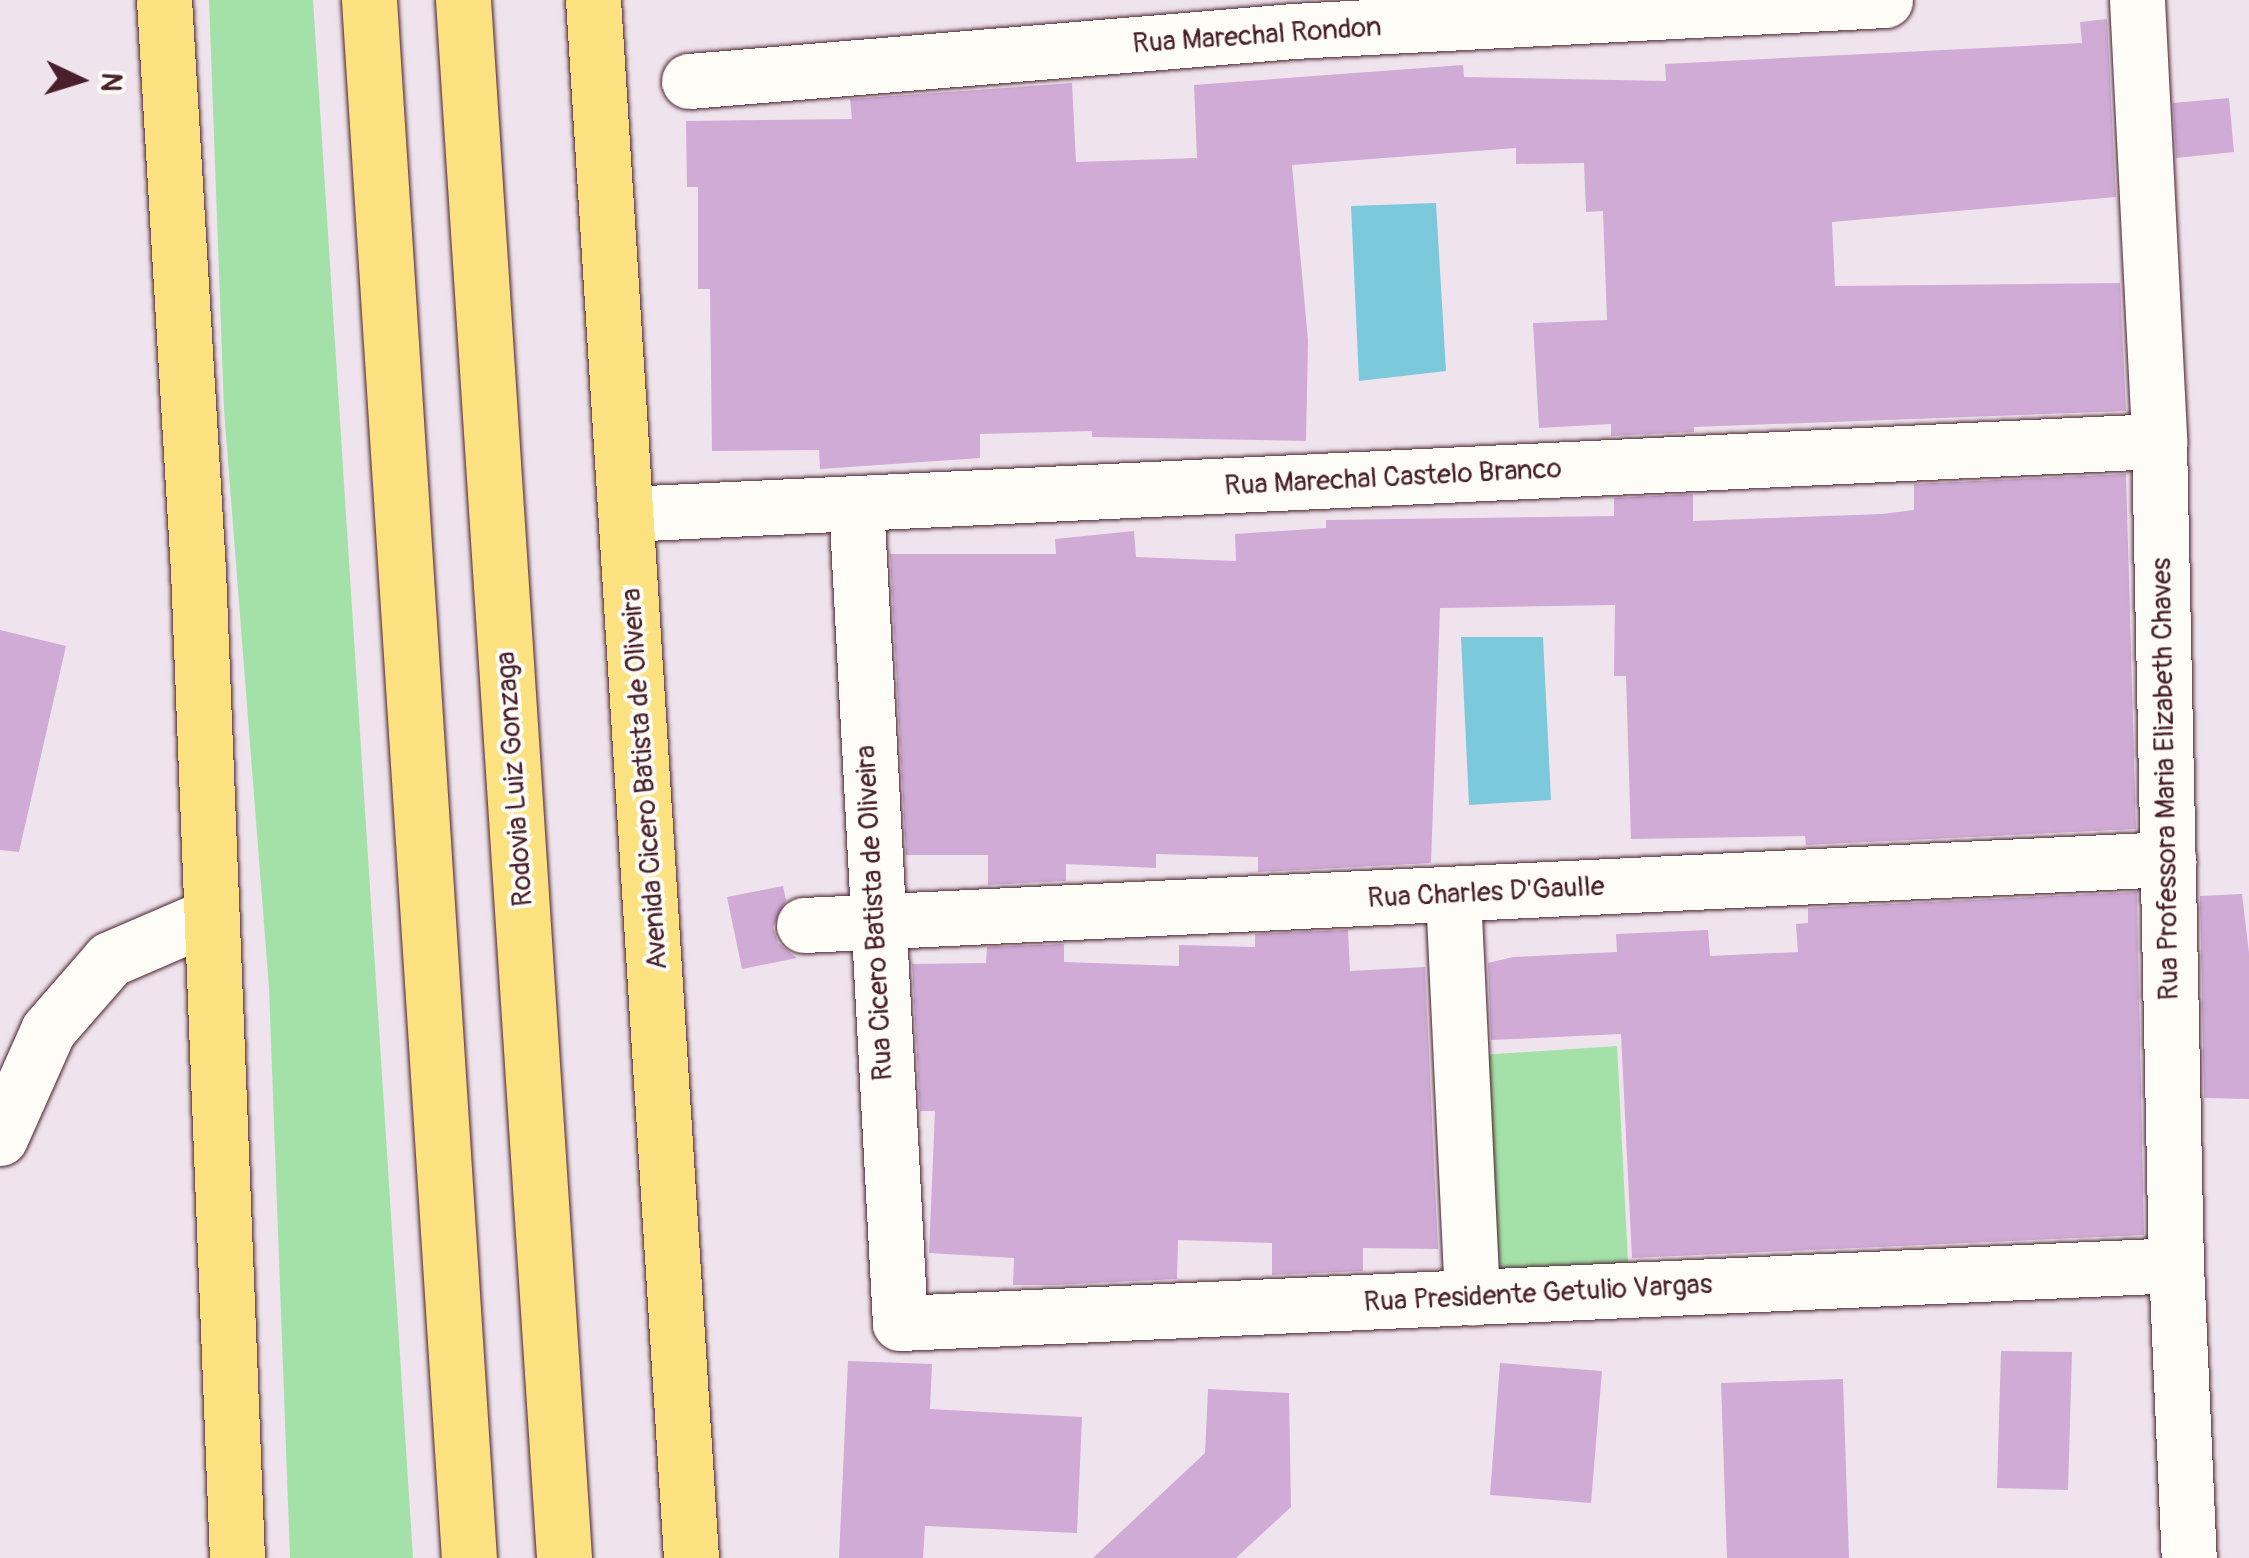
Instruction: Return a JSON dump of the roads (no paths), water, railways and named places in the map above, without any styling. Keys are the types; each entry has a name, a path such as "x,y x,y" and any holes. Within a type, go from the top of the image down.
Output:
{"main road":[{"path":"164,0 198,570 237,1558"},
{"path":"369,0 469,1558"},
{"name":"Rodovia Luiz Gonzaga","path":"463,0 564,1558"},
{"name":"Avenida Cicero Batista de Oliveira","path":"592,0 691,1558"}],"street":[{"name":"Rua Marechal Rondon","path":"689,81 1292,15 1885,0"},
{"name":"Rua Professora Maria Elizabeth Chaves","path":"2136,0 2148,124 2159,442 2176,1266 2189,1558"},
{"name":"Rua Marechal Castelo Branco","path":"626,514 2159,442"},
{"name":"Rua Cicero Batista de Oliveira","path":"856,503 874,922 900,1322"},
{"name":"Rua Charles D'Gaulle","path":"804,924 2168,859"},
{"path":"1452,894 1472,1298"},
{"path":"0,1138 48,1030 110,959 210,916"},
{"name":"Rua Presidente Getulio Vargas","path":"900,1322 2176,1266"}],"water":[{"path":"1436,203 1446,371 1359,381 1351,206"},
{"path":"1461,637 1543,637 1551,800 1469,805"}]}
